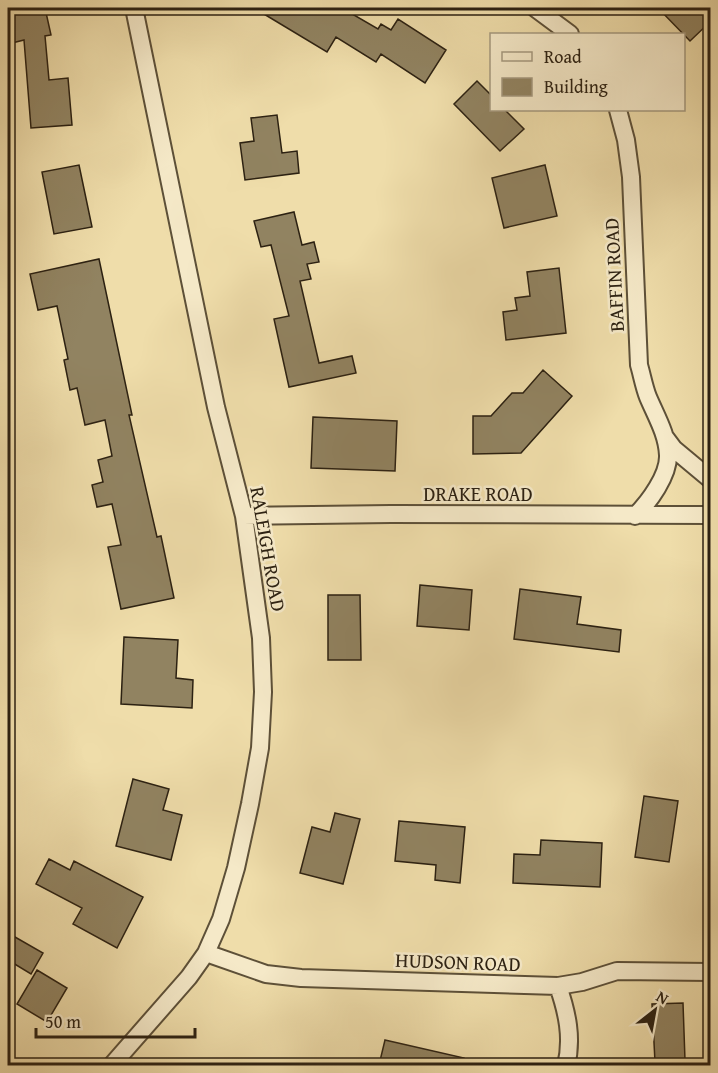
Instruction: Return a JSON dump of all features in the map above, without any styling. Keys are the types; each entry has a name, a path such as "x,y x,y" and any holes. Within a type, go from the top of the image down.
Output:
{"street":[{"name":"RALEIGH ROAD","path":"111,1065 189,977 206,953 221,919 236,868 260,748 263,692 261,638 244,516 216,407 134,8"},
{"path":"535,8 569,33"},
{"name":"BAFFIN ROAD","path":"618,111 626,140 631,177 639,365 647,394 665,436 674,448 711,479"},
{"name":"BAFFIN ROAD","path":"635,516 646,505 656,489 666,464 668,456 665,436"},
{"name":"DRAKE ROAD","path":"244,516 711,515"},
{"name":"HUDSON ROAD","path":"206,953 266,974 301,978 558,986 582,982 617,971 711,972"},
{"path":"558,986 567,1010 570,1036 567,1065"}],"building":[{"path":"8,8 45,8 51,35 45,36 49,80 68,78 72,125 31,128 24,40 8,44"},
{"path":"254,8 342,8 378,29 381,24 391,30 398,19 446,50 425,83 381,54 376,62 336,37 327,52"},
{"path":"658,8 711,8 711,21 690,41 685,33 682,33"},
{"path":"477,81 490,94 490,111 506,111 524,129 500,151 454,104"},
{"path":"277,115 282,153 297,151 299,173 245,180 240,143 254,141 251,118"},
{"path":"79,165 92,227 54,234 42,172"},
{"path":"545,165 557,216 504,228 492,178"},
{"path":"294,212 302,245 314,242 319,262 307,264 311,279 300,281 319,363 352,356 356,373 289,387 274,319 289,316 271,245 261,247 254,221"},
{"path":"99,259 132,415 129,415 157,537 161,536 174,598 121,609 108,547 121,545 112,504 97,507 92,485 103,482 98,460 112,456 105,420 85,425 77,388 70,390 64,360 68,359 57,306 38,310 30,274"},
{"path":"559,268 566,333 506,340 503,312 517,310 515,298 530,296 527,272"},
{"path":"543,370 572,396 521,453 473,454 473,416 491,416 512,393 523,393"},
{"path":"313,417 397,421 395,471 311,468"},
{"path":"420,585 472,590 469,630 417,626"},
{"path":"520,589 581,597 577,624 621,630 619,652 514,639"},
{"path":"328,595 360,595 361,660 328,660"},
{"path":"124,637 178,640 176,678 193,680 192,708 121,704"},
{"path":"133,779 169,789 163,810 182,815 171,860 116,846"},
{"path":"644,796 678,801 669,862 635,857"},
{"path":"335,813 360,819 343,884 300,873 312,827 330,832"},
{"path":"399,821 465,827 460,883 435,880 436,865 395,861"},
{"path":"541,840 602,843 600,887 513,883 514,854 540,855"},
{"path":"49,859 70,870 74,861 143,897 117,948 73,924 82,908 36,884"},
{"path":"8,933 43,953 31,974 8,960"},
{"path":"37,970 67,988 47,1022 17,1004"},
{"path":"683,1003 685,1060 655,1062 652,1004"},
{"path":"385,1040 464,1058 463,1065 379,1065"}]}
